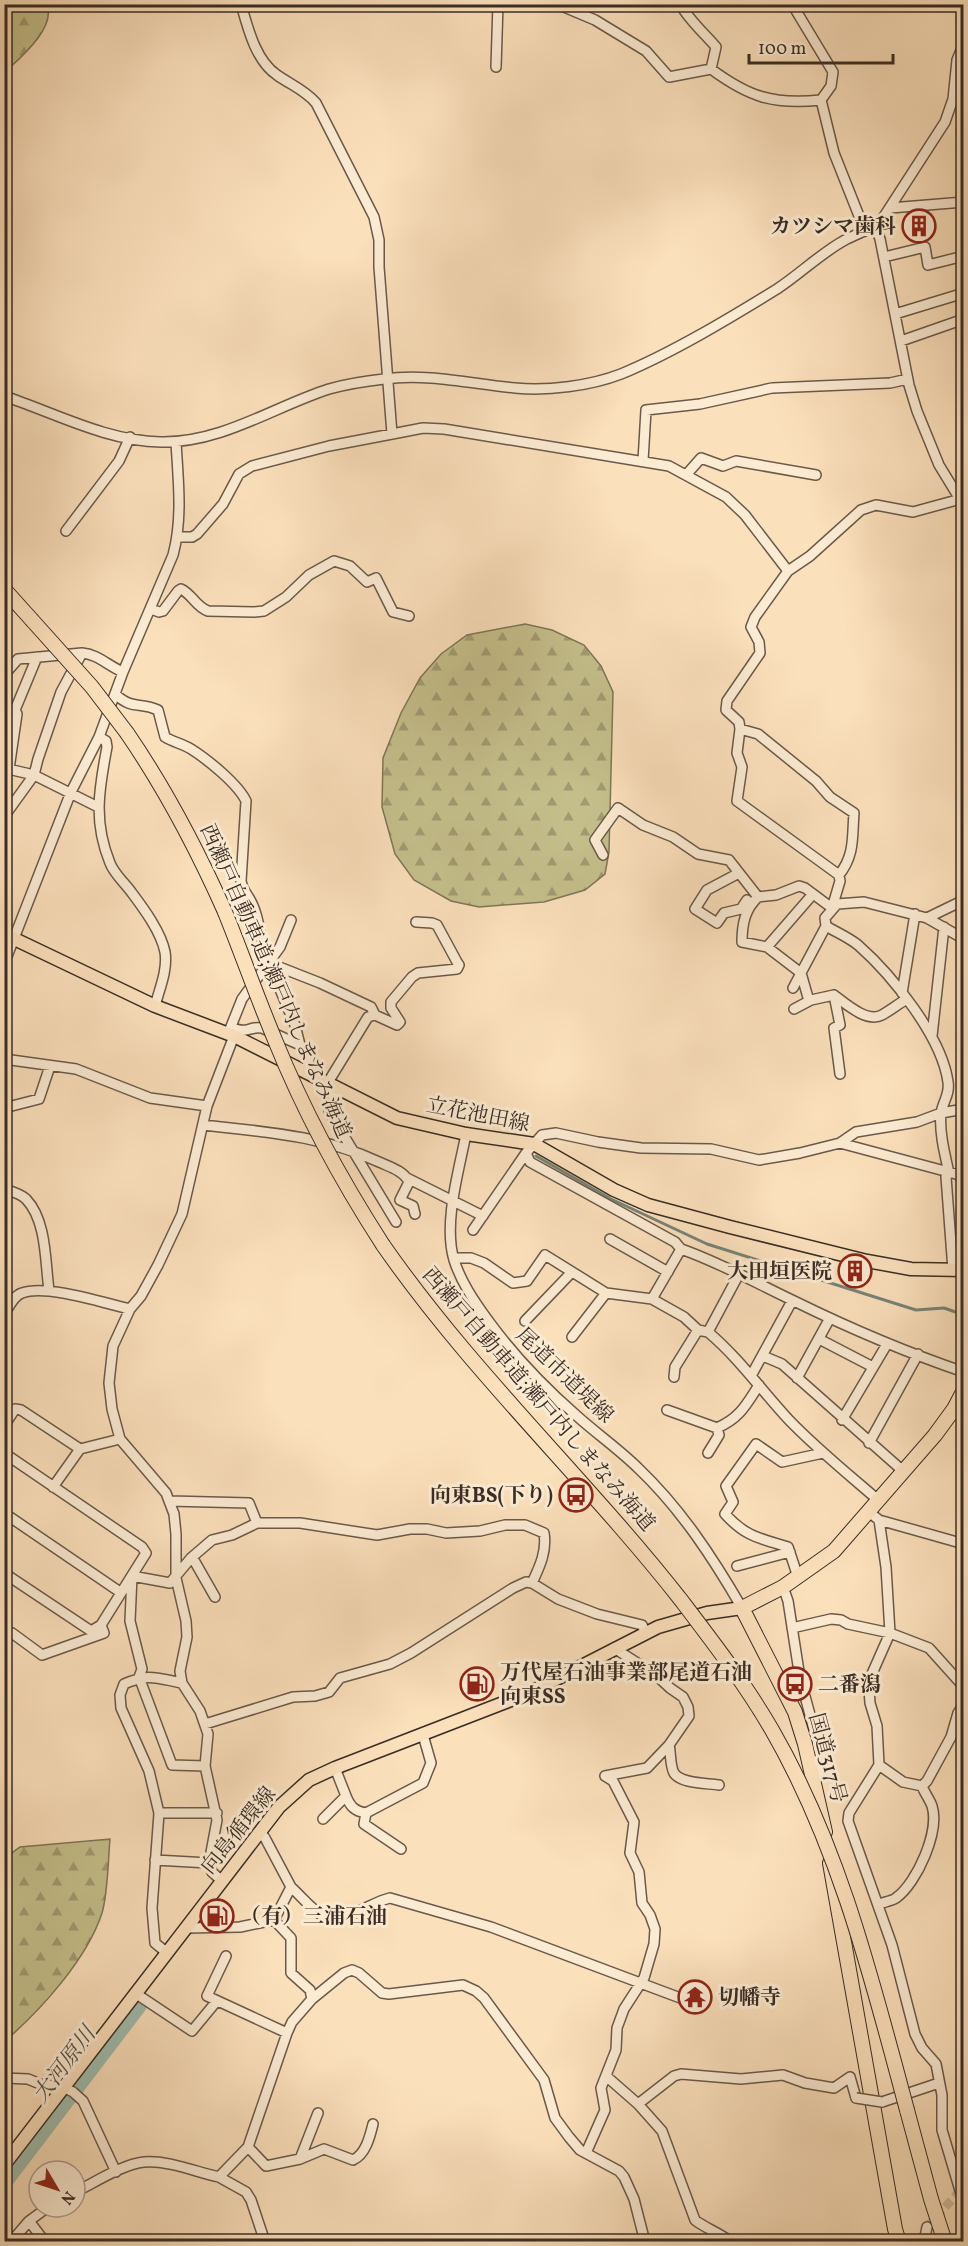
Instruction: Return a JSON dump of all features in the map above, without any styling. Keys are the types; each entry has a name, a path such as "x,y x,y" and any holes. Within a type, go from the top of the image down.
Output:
{"highway":[{"name":"西瀬戸自動車道;瀬戸内しまなみ海道","path":"4,589 92,687 154,771 179,815 225,912 275,1041 301,1098 347,1187 383,1245 458,1344 626,1532 681,1600 716,1646 772,1730 812,1811 851,1908 931,2199 945,2241"},
{"path":"742,1608 798,1577 834,1551 874,1516 878,1500 935,1435 954,1409 963,1390"},
{"name":"国道317号","path":"742,1608 795,1712 815,1784 899,2241"}],"main road":[{"name":"立花池田線","path":"9,937 155,1006 231,1032 331,1086 397,1118 530,1148 614,1190 648,1204 867,1261 910,1269 958,1270"},
{"name":"向島循環線","path":"4,2165 279,1807 309,1780 334,1768 529,1693 658,1627 707,1613 742,1608"}],"street":[{"path":"242,4 264,64 308,94 316,103 374,217 379,240 392,434"},
{"path":"496,67 498,4"},
{"path":"557,4 595,20 646,51 669,77 711,69 742,90 775,101 797,103 821,100 831,86 833,72 792,4"},
{"path":"680,4 687,17 694,21 716,47 711,69"},
{"path":"961,4 963,13"},
{"path":"4,396 76,423 130,438 176,442 215,435 328,390 387,378 440,379 517,389 579,384 619,374 734,315 779,288 844,240 875,226 890,208 945,122 952,99 957,60 963,43"},
{"path":"956,77 963,61"},
{"path":"821,100 834,153 865,231"},
{"path":"890,208 963,202"},
{"path":"832,908 840,882 839,875 737,801 742,767 736,753 740,729 739,722 726,710 727,701 760,652 759,642 752,627 755,617 788,571 810,556 861,510 876,505 914,512 962,501 939,465 926,435 908,379 884,257 875,226"},
{"path":"884,257 925,247 928,264 963,256"},
{"path":"895,314 963,293"},
{"path":"901,341 963,319"},
{"path":"644,460 646,410 700,404 772,388 890,383 908,379"},
{"path":"178,537 192,537 197,534 223,504 239,474 252,466 329,446 423,428 444,429 644,460 669,466 726,497 745,515 788,571"},
{"path":"66,531 119,461 130,438"},
{"path":"4,964 9,937 71,792 99,737 123,672 173,555 178,537 176,442"},
{"path":"686,475 701,458 723,466 736,461 816,475"},
{"path":"150,609 163,611 178,591 182,590 186,591 202,609 208,611 254,612 264,610 286,597 309,575 334,561 350,566 367,582 376,578 393,612 409,616"},
{"path":"4,675 18,659 82,653 93,654 112,668 123,672"},
{"path":"4,811 8,811 34,775 61,692 82,653"},
{"path":"37,657 15,710 17,714 7,769 34,775 98,807"},
{"path":"115,694 130,705 142,705 158,710 165,736 191,748 231,781 244,795 246,801 242,890 250,898 261,928 266,956 291,1015 300,1045"},
{"path":"740,729 758,734 816,781 830,797 854,813 851,853 848,864 839,875"},
{"path":"99,737 106,741 107,747 99,791 100,834 111,866 133,894 158,935 165,953 163,975 155,1006"},
{"path":"603,855 596,840 618,808 643,825 673,837 698,854 729,860 756,894"},
{"path":"739,873 707,890 694,909 717,922 724,913 741,909 756,894 777,895 799,886 832,908"},
{"path":"756,894 749,906 742,930 742,942 767,947 801,973 809,1001"},
{"path":"767,947 813,894"},
{"path":"927,918 963,900"},
{"path":"793,988 826,926 825,918 837,904 864,902 915,914 927,918 963,939"},
{"path":"794,1009 809,1001 834,995 871,1017 881,1016 894,1006 904,996 915,914"},
{"path":"222,1881 212,1872 208,1863 217,1813 205,1766 208,1734 200,1711 182,1683 180,1671 186,1629 176,1578 176,1534 170,1501 159,1484 120,1439 112,1409 109,1383 113,1346 130,1309 141,1296 182,1214 207,1106 242,999 280,947 291,920"},
{"path":"269,963 320,983 371,1007 375,1015 396,1025 400,1022 399,1017 391,1008 391,1002 412,977 418,973 457,969 459,965 437,925 416,922"},
{"path":"826,926 858,945 904,996 932,1036 948,1080 949,1094 941,1113 944,1151 949,1173 946,1177 958,1270"},
{"path":"932,1036 944,927"},
{"path":"834,995 840,1025 834,1028 840,1074"},
{"path":"375,1015 369,1017 357,1034 331,1086 329,1111 396,1222"},
{"path":"231,1032 262,1028 300,1045 310,1056 305,1072"},
{"path":"4,1059 76,1069 150,1098 207,1106"},
{"path":"4,1108 39,1099 50,1066"},
{"path":"473,1230 530,1148 542,1135 556,1133 641,1148 711,1149 759,1160 840,1143 856,1132 917,1122 941,1113 963,1109"},
{"path":"203,1125 300,1136 351,1149 398,1170 407,1178 483,1216"},
{"name":"尾道市道堤線","path":"466,1134 450,1233 454,1258 461,1279 498,1334 552,1394 621,1452 657,1488 694,1531 742,1608"},
{"path":"840,1143 963,1178"},
{"path":"530,1148 530,1162 675,1242 681,1249 711,1259 887,1344 963,1372"},
{"path":"407,1178 408,1188 400,1200 413,1206 415,1214"},
{"path":"4,1189 24,1198 35,1212 49,1290"},
{"path":"610,1239 668,1272"},
{"path":"652,1299 681,1249"},
{"path":"454,1258 463,1257 478,1261 513,1282 527,1281 545,1255 606,1293 652,1299 684,1317 698,1330 708,1332 724,1345 789,1419 823,1453 878,1500"},
{"path":"525,1321 571,1273"},
{"path":"708,1332 739,1274"},
{"path":"4,1315 12,1300 21,1293 49,1290 130,1309"},
{"path":"572,1337 606,1293"},
{"path":"751,1376 792,1300"},
{"path":"797,1378 830,1318"},
{"path":"674,1377 675,1368 698,1330"},
{"path":"819,1339 873,1367"},
{"path":"842,1420 887,1344"},
{"path":"869,1443 918,1354"},
{"path":"763,1356 782,1364 842,1420 903,1471"},
{"path":"667,1410 717,1428 732,1422 739,1415 759,1385"},
{"path":"4,1426 15,1409 21,1410 80,1449"},
{"path":"708,1453 719,1435 717,1428"},
{"path":"53,1487 80,1449 120,1439"},
{"path":"798,1577 788,1547 749,1535 738,1528 725,1514 733,1502 726,1486 756,1444 782,1462 823,1453"},
{"path":"4,1453 142,1547 146,1553 101,1625 91,1631 4,1573"},
{"path":"170,1501 249,1503 257,1523"},
{"path":"4,1513 120,1592"},
{"path":"874,1516 963,1544"},
{"path":"874,1516 886,1567 890,1633 869,1689 870,1703 877,1726 879,1765 849,1813 848,1821 892,1945 915,2034 922,2048 936,2064 942,2095 942,2130 963,2204"},
{"path":"132,1576 170,1583 190,1558 212,1540 232,1535 257,1523 300,1523 313,1527 377,1534 410,1529 427,1529 446,1533 480,1531 505,1525 525,1525 544,1533 546,1544 542,1562 532,1583"},
{"path":"737,1566 790,1552"},
{"path":"190,1558 195,1562 215,1597"},
{"path":"132,1576 130,1621 142,1669 139,1677 172,1765 205,1766"},
{"path":"205,1724 293,1697 315,1696 329,1692 340,1678 390,1664 526,1582 532,1583 558,1599 597,1614 642,1624 646,1633"},
{"path":"783,1587 788,1602 800,1678 821,1755 821,1767 815,1784"},
{"path":"792,1628 831,1619 890,1633 929,1648 963,1687"},
{"path":"4,1634 12,1633 42,1655 104,1633 101,1625"},
{"path":"586,2153 605,2110 601,2088 616,2050 617,2028 624,2009 640,1983 654,1944 655,1929 642,1903 639,1872 630,1853 634,1822 613,1782 605,1776 647,1768 669,1745 689,1716 688,1707 682,1697 656,1675 614,1648"},
{"path":"166,1952 155,1943 152,1908 159,1813 149,1771 122,1708 120,1695 123,1684 139,1677 147,1676 182,1683"},
{"path":"922,1785 951,1737 963,1704"},
{"path":"334,1768 349,1804 357,1811 366,1813 423,1783 431,1763 423,1735"},
{"path":"669,1745 673,1772 679,1777 719,1785"},
{"path":"879,1765 903,1782 922,1785"},
{"path":"879,1904 895,1899 913,1879 933,1834 932,1805 926,1798 922,1785"},
{"path":"323,1819 346,1796"},
{"path":"159,1813 217,1813"},
{"path":"366,1813 364,1824 401,1849"},
{"path":"260,1832 291,1887 323,1916 334,1919 349,1916 380,1900 390,1899 491,1927 683,1999"},
{"path":"156,1860 208,1863"},
{"path":"274,1920 291,1887"},
{"path":"185,1928 240,1927 274,1920"},
{"path":"274,1920 291,1938 291,1973 310,1990 312,1999"},
{"path":"226,1956 207,1996 287,2032"},
{"path":"219,2177 248,2147 292,2022 312,1999 344,1973 352,1970 359,1973 381,1993 389,1995 463,1985 476,1991 483,1998 544,2080 555,2118 580,2150 619,2171 624,2177 634,2199 645,2241"},
{"path":"135,1993 192,2031 216,2002"},
{"path":"638,2104 674,2076 681,2074 741,2079 783,2075 805,2083 834,2088 850,2077 856,2098 882,2102 939,2083"},
{"path":"606,2076 638,2104 662,2131 695,2220 700,2225 716,2230 731,2241"},
{"path":"4,2078 28,2079 40,2084 63,2087 74,2092 82,2101 116,2172"},
{"path":"300,2159 318,2113"},
{"path":"248,2147 266,2166 300,2159 324,2149 353,2160 359,2158 369,2140 373,2124"},
{"path":"87,2186 142,2162 159,2163 219,2177 246,2193 251,2200 265,2241"},
{"path":"11,2241 31,2219"},
{"path":"28,2221 45,2241"},
{"path":"924,2241 927,2227"}],"green space":[{"path":"5,4 47,5 48,14 42,33 5,72"},
{"path":"525,624 552,630 584,645 601,666 613,692 609,852 605,874 585,890 544,902 479,907 451,901 414,880 395,854 382,807 383,758 401,713 420,678 441,654 467,635"},
{"path":"110,1839 106,1896 102,1913 86,1948 48,1999 5,2041 5,1858 20,1847"}],"waterway":[{"path":"536,1156 611,1199 707,1244 916,1310 944,1308 964,1315"},
{"name":"大河原川","path":"4,2181 138,2005"}],"tunnel":[{"path":"927,2227 959,2192"}],"place":[{"name":"カツシマ歯科","path":"919,226"},
{"name":"大田垣医院","path":"855,1271"},
{"name":"向東BS(下り)","path":"576,1495"},
{"name":"万代屋石油事業部尾道石油 向東SS","path":"477,1684"},
{"name":"二番潟","path":"795,1684"},
{"name":"（有）三浦石油","path":"217,1916"},
{"name":"切幡寺","path":"695,1997"}]}
